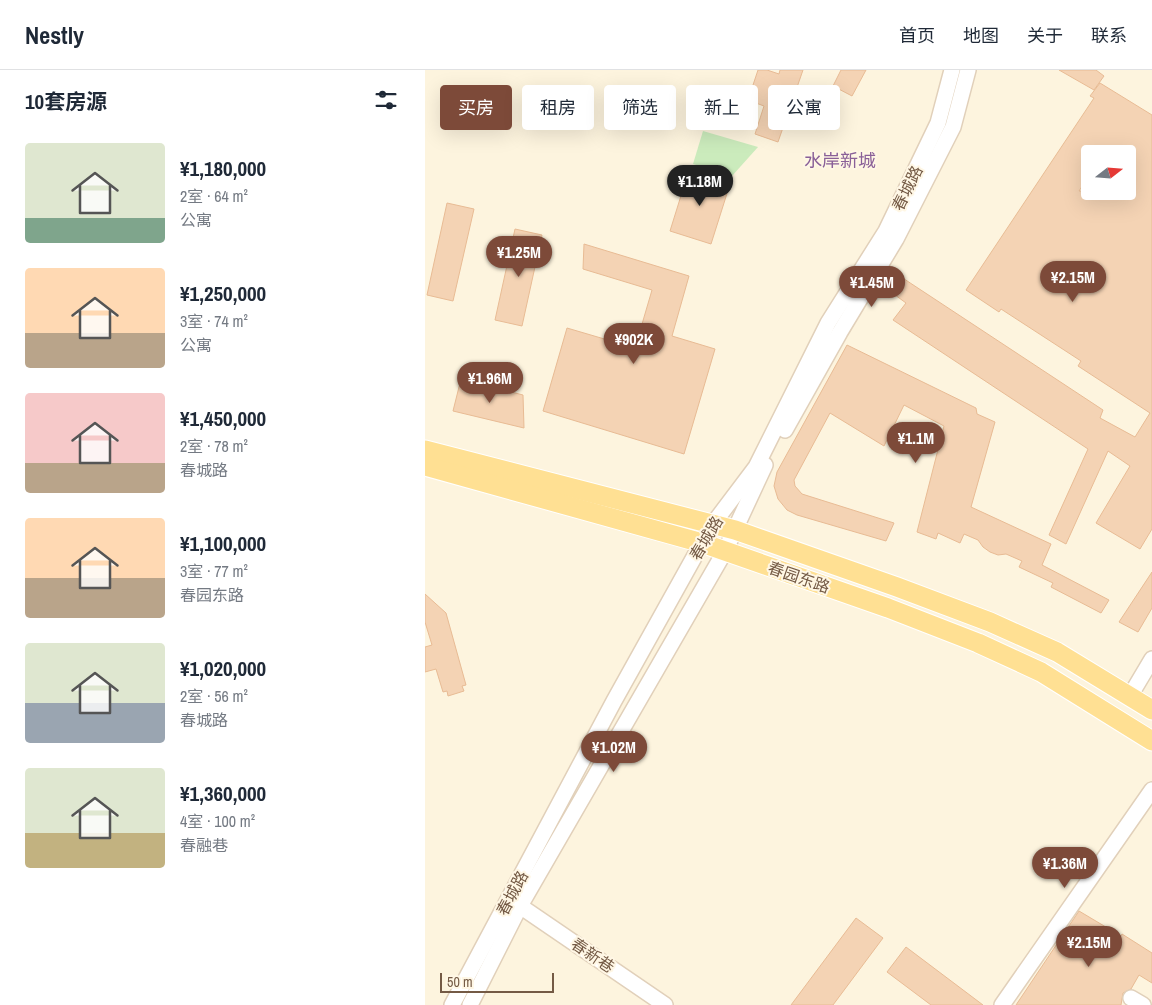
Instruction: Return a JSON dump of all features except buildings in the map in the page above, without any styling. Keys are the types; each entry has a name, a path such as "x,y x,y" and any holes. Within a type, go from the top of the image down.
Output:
{"main road":[{"name":"春园东路","path":"425,450 735,530 897,587 990,622 1057,652 1152,710"},
{"name":"春园东路","path":"425,466 702,543 888,608 978,642 1041,672 1152,741"}],"street":[{"name":"春城路","path":"452,1005 614,701 702,543 713,524 756,466 828,323 886,231 938,123 952,70"},
{"name":"春城路","path":"469,1005 520,906 725,551 763,470 840,332 896,239 953,127 968,70"},
{"path":"1130,696 1152,659"},
{"path":"1002,1005 1152,790"},
{"name":"春新巷","path":"520,906 665,1005"}],"green space":[{"path":"703,131 758,147 732,176 693,164"}],"district":[{"name":"水岸新城","path":"840,160"}]}
